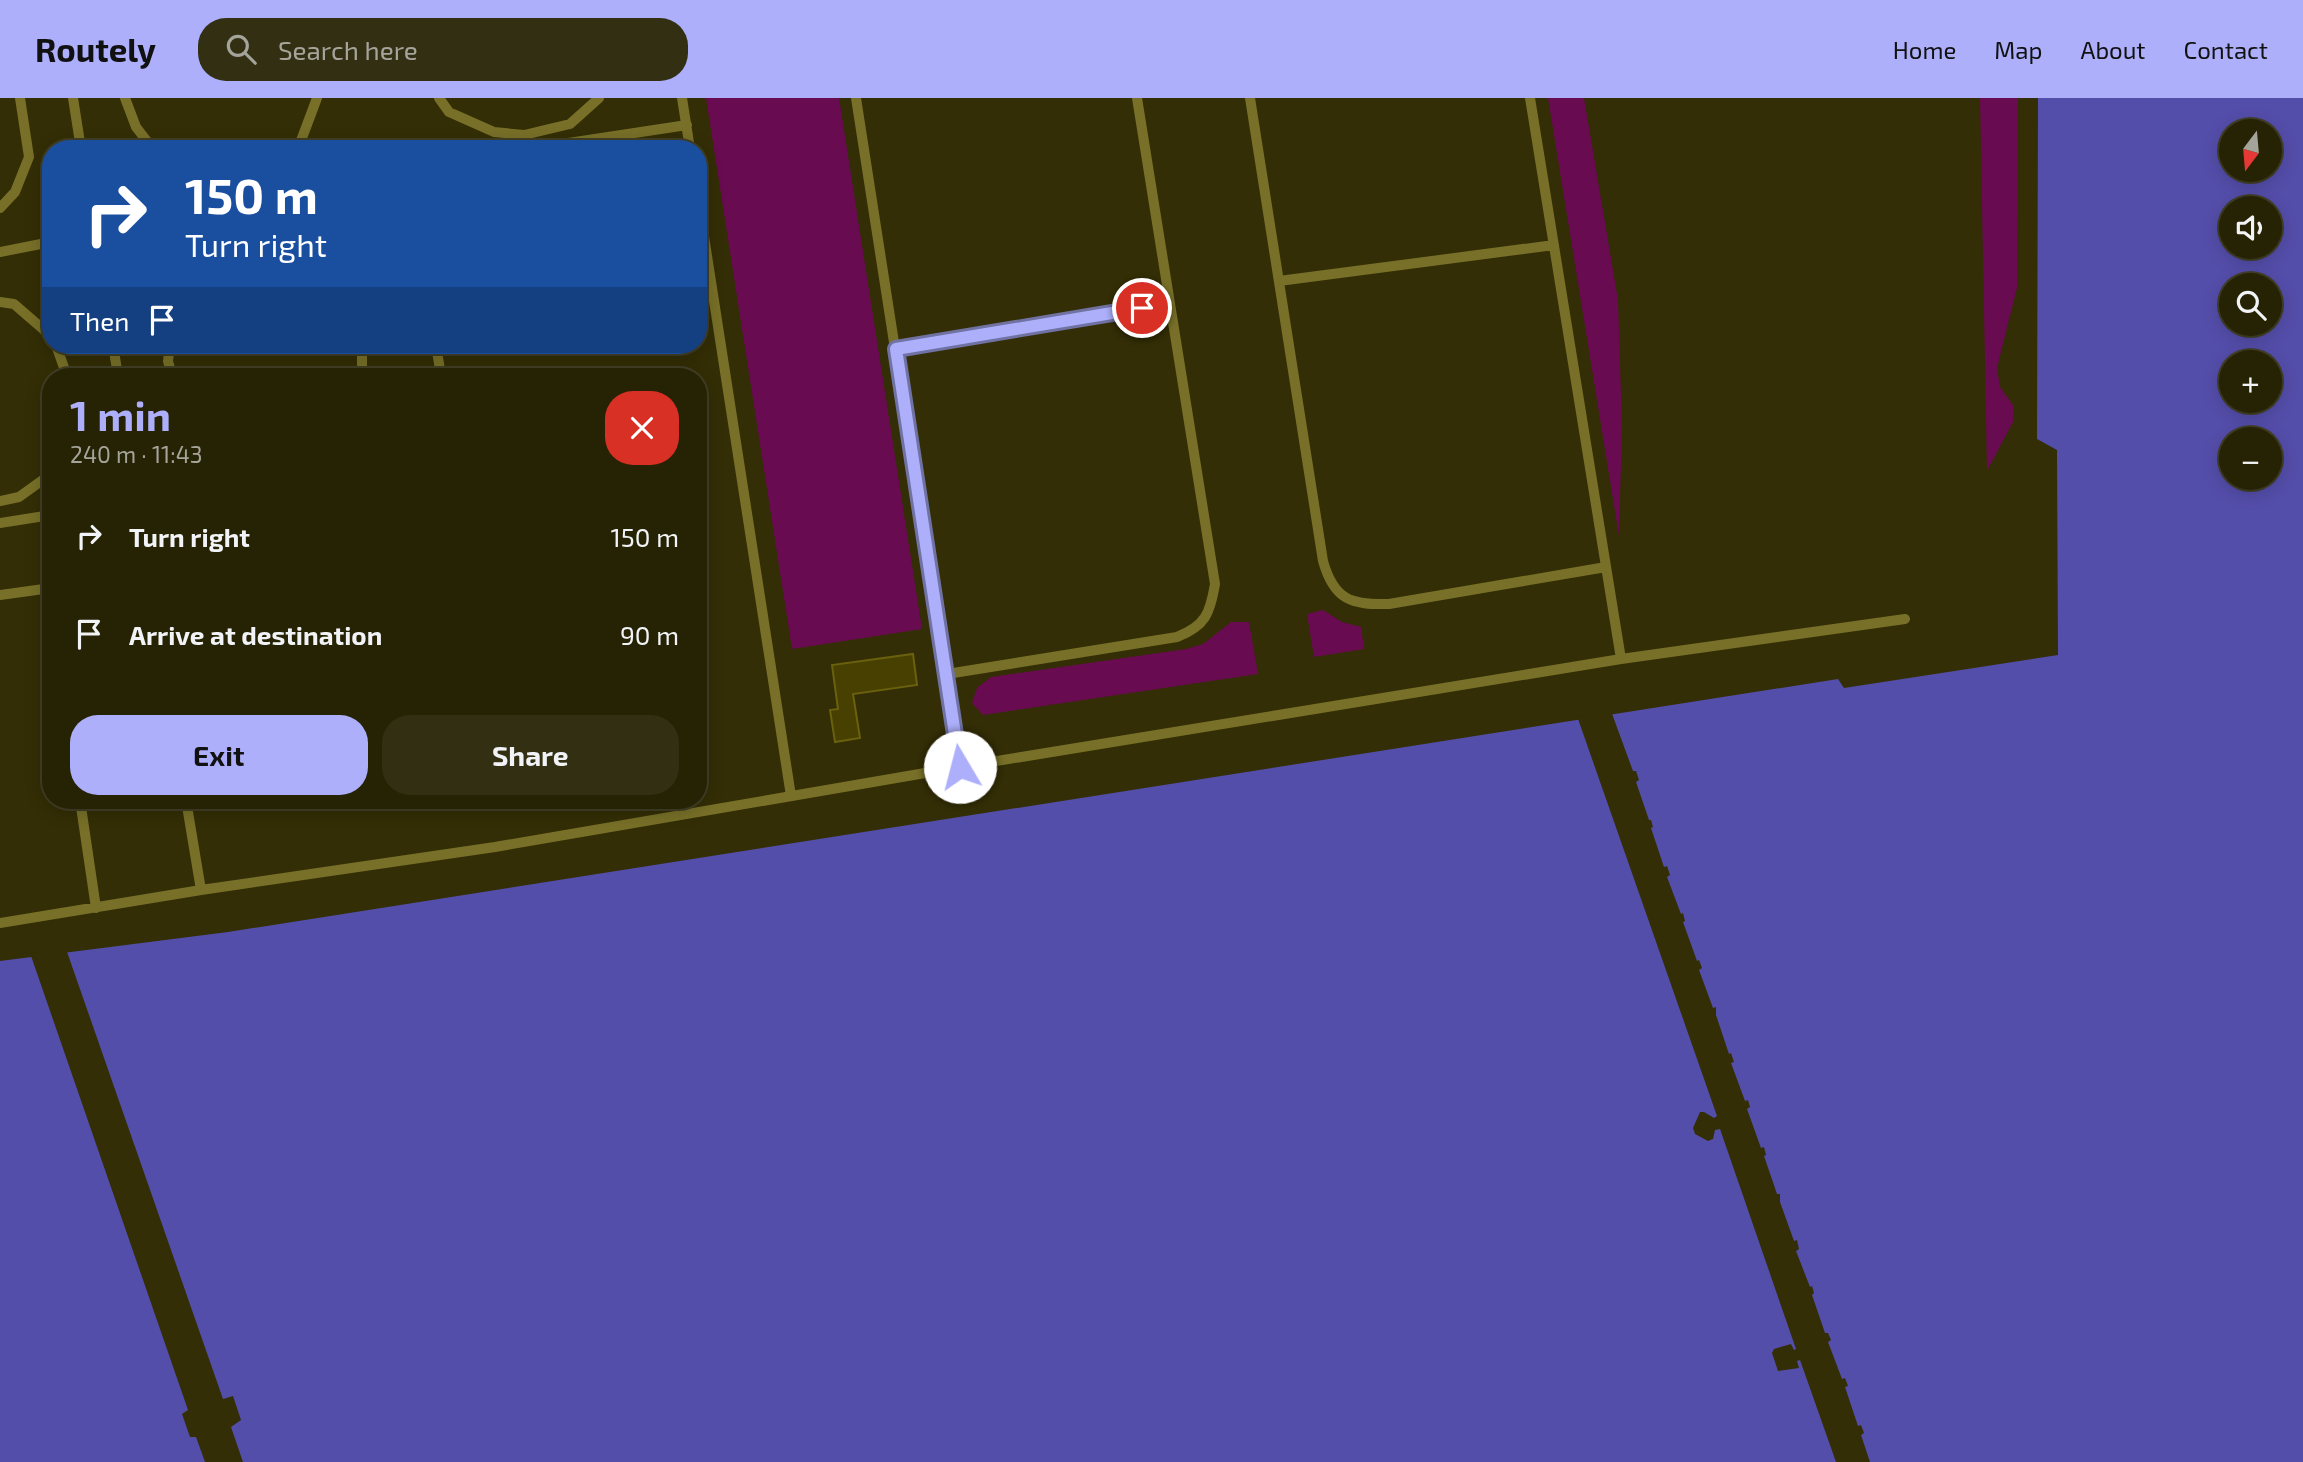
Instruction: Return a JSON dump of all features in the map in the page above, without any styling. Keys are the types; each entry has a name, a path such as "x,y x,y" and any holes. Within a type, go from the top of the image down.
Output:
{"lane":[{"path":"0,208 15,192 29,157 20,98"},
{"path":"73,98 80,140"},
{"path":"125,98 136,127 146,140"},
{"path":"301,140 317,98"},
{"path":"439,98 449,112 494,132 524,135 570,124 599,98"},
{"path":"682,98 689,140"},
{"path":"856,98 960,767"},
{"path":"947,674 1177,637 1194,630 1204,620 1212,603 1214,584 1137,98"},
{"path":"1250,98 1328,579 1345,599 1364,605 1389,604 1606,567"},
{"path":"1530,98 1621,659"},
{"path":"588,140 687,125"},
{"path":"0,252 42,244"},
{"path":"1279,281 1554,245"},
{"path":"707,256 791,796"},
{"path":"0,302 14,304 42,328"},
{"path":"896,349 1169,304"},
{"path":"0,501 19,497 42,480"},
{"path":"0,523 42,516"},
{"path":"0,595 42,589"},
{"path":"0,923 201,890 495,847 960,767 1621,659 1905,619"},
{"path":"81,809 96,908"},
{"path":"188,809 201,890"}],"shaded area":[{"path":"706,98 839,98 922,629 792,649"},
{"path":"1548,98 1584,98 1618,300 1622,427 1619,536"},
{"path":"1980,98 2018,98 2017,288 1997,368 2000,387 2013,405 2013,422 1987,471"},
{"path":"2038,98 2303,98 2303,1462 0,1462 0,961 228,932 1838,679 1844,688 2058,655 2057,450 2037,439"},
{"path":"1323,610 1342,622 1361,627 1364,649 1314,657 1307,614"},
{"path":"1231,622 1249,622 1258,674 983,715 972,703 977,688 991,677 1186,649 1203,644"}],"pier":[{"path":"1611,711 1633,771 1636,771 1639,780 1636,782 1651,820 1651,828 1664,867 1667,866 1670,875 1667,877 1681,914 1683,913 1683,922 1702,968 1699,970 1713,1008 1716,1007 1716,1015 1734,1062 1731,1063 1745,1101 1748,1100 1750,1107 1747,1109 1761,1148 1764,1147 1764,1156 1777,1194 1780,1194 1780,1202 1794,1241 1797,1240 1799,1249 1796,1251 1810,1287 1812,1286 1812,1295 1825,1333 1828,1333 1831,1340 1828,1342 1842,1379 1845,1378 1848,1386 1845,1387 1858,1426 1861,1425 1864,1433 1861,1435 1870,1462 1836,1462 1800,1360 1797,1361 1799,1368 1778,1371 1772,1353 1774,1349 1791,1344 1794,1350 1796,1349 1720,1129 1715,1130 1713,1139 1708,1141 1695,1134 1693,1128 1700,1112 1714,1118 1717,1116 1577,716"},
{"path":"66,949 223,1399 233,1396 241,1420 231,1427 243,1462 205,1462 196,1437 190,1437 182,1414 188,1410 30,953"}],"building":[{"path":"913,654 917,685 853,694 860,738 835,742 830,710 838,709 832,665"}],"route":[{"path":"960,767 896,349 1142,308"}]}
